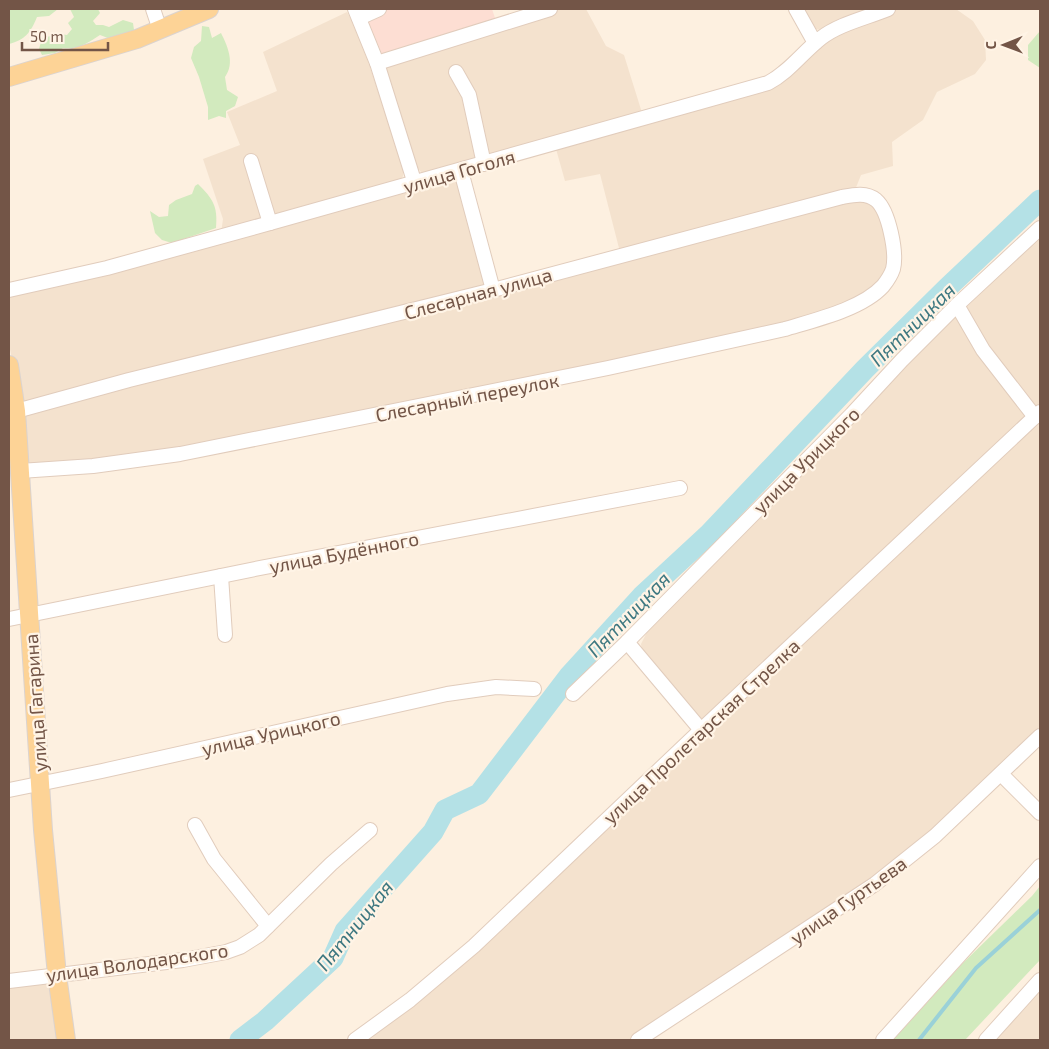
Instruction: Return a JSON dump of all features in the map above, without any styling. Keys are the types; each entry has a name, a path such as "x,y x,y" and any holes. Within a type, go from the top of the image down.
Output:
{"main road":[{"path":"9,78 114,47 209,9"},
{"name":"улица Гагарина","path":"9,365 12,412 20,471 43,830 57,974 66,1040"}],"street":[{"path":"153,9 160,30"},
{"path":"379,9 357,13 377,63 415,184"},
{"path":"377,63 550,9"},
{"path":"796,9 815,43"},
{"name":"улица Гоголя","path":"9,290 107,268 415,184 768,83 786,73 815,43 830,32 888,9"},
{"path":"456,72 469,95 484,164"},
{"path":"251,162 270,223"},
{"path":"461,171 493,290"},
{"name":"Слесарная улица","path":"12,412 129,380 493,290 853,195 869,196 881,206 886,216 891,237 894,260 893,268"},
{"name":"улица Урицкого","path":"573,694 846,421 902,360 957,305 1040,228"},
{"name":"Слесарный переулок","path":"20,471 93,466 180,454 608,368 785,329 831,314 868,298 884,284 893,268"},
{"path":"957,305 983,350 1038,415"},
{"name":"улица Пролетарская Стрелка","path":"354,1040 410,1000 474,946 701,730 1038,415"},
{"name":"улица Будённого","path":"9,619 221,576 680,488"},
{"path":"221,576 225,635"},
{"path":"627,642 701,730"},
{"name":"улица Урицкого","path":"9,790 447,694 496,687 534,688"},
{"name":"улица Гуртьева","path":"638,1040 875,884 935,836 1040,736"},
{"path":"1001,774 1040,813"},
{"path":"195,825 214,859 268,926"},
{"name":"улица Володарского","path":"9,981 183,960 226,952 250,941 268,926 331,864 370,830"},
{"path":"883,1040 1040,866"},
{"path":"986,1040 1040,980"}],"shaded area":[{"path":"359,9 492,9 496,21 388,55 381,54"},
{"path":"562,9 586,9 606,46 624,55 643,116 428,175 421,172 415,165 382,68 386,63"},
{"path":"802,9 879,9 822,30 814,29"},
{"path":"895,9 956,9 973,21 985,40 986,60 975,74 937,92 923,120 892,142 893,166 861,175 855,190 620,252 600,174 565,181 556,149 749,94 825,39 878,18"},
{"path":"347,12 358,31 403,167 403,176 399,182 221,233 223,219 203,159 240,145 227,112 277,91 263,52"},
{"path":"455,179 460,181 488,284 484,287 26,403 21,399 9,344 9,295 405,190"},
{"path":"860,198 878,209 890,260 888,272 862,296 789,324 135,458 29,464 25,461 24,415 29,411"},
{"path":"1040,235 1040,404 730,694 704,718 699,719 642,653 641,644 648,630 909,358"},
{"path":"1040,418 1040,727 984,782 912,848 860,887 750,962 629,1040 365,1040 764,677"},
{"path":"53,981 63,1040 9,1040 9,986"},
{"path":"1040,986 1040,1040 991,1040"}],"green space":[{"path":"9,9 58,9 49,16 37,17 27,35 9,44"},
{"path":"70,9 98,9 100,13 93,21 96,25 109,27 123,20 133,23 134,30 113,40 100,35 78,47 63,48 55,53 42,55 39,49 42,38 60,34 67,35 72,29 68,23 74,17"},
{"path":"202,26 209,27 212,38 221,33 228,49 230,66 225,77 227,90 238,97 235,106 226,111 226,118 219,116 208,120 208,107 191,58 194,47 201,41"},
{"path":"1040,31 1040,68 1028,60 1028,45"},
{"path":"198,184 213,203 216,214 216,228 172,243 162,240 155,233 150,211 159,217 168,216 169,205 192,194 195,186"},
{"path":"1040,886 1040,960 965,1040 893,1040 963,963"}],"waterway":[{"name":"Пятницкая","path":"240,1040 265,1021 333,958 345,931 433,832 445,810 479,794 569,676 642,596 709,534 865,369 1040,200"},
{"path":"919,1040 976,968 1040,910"}]}
